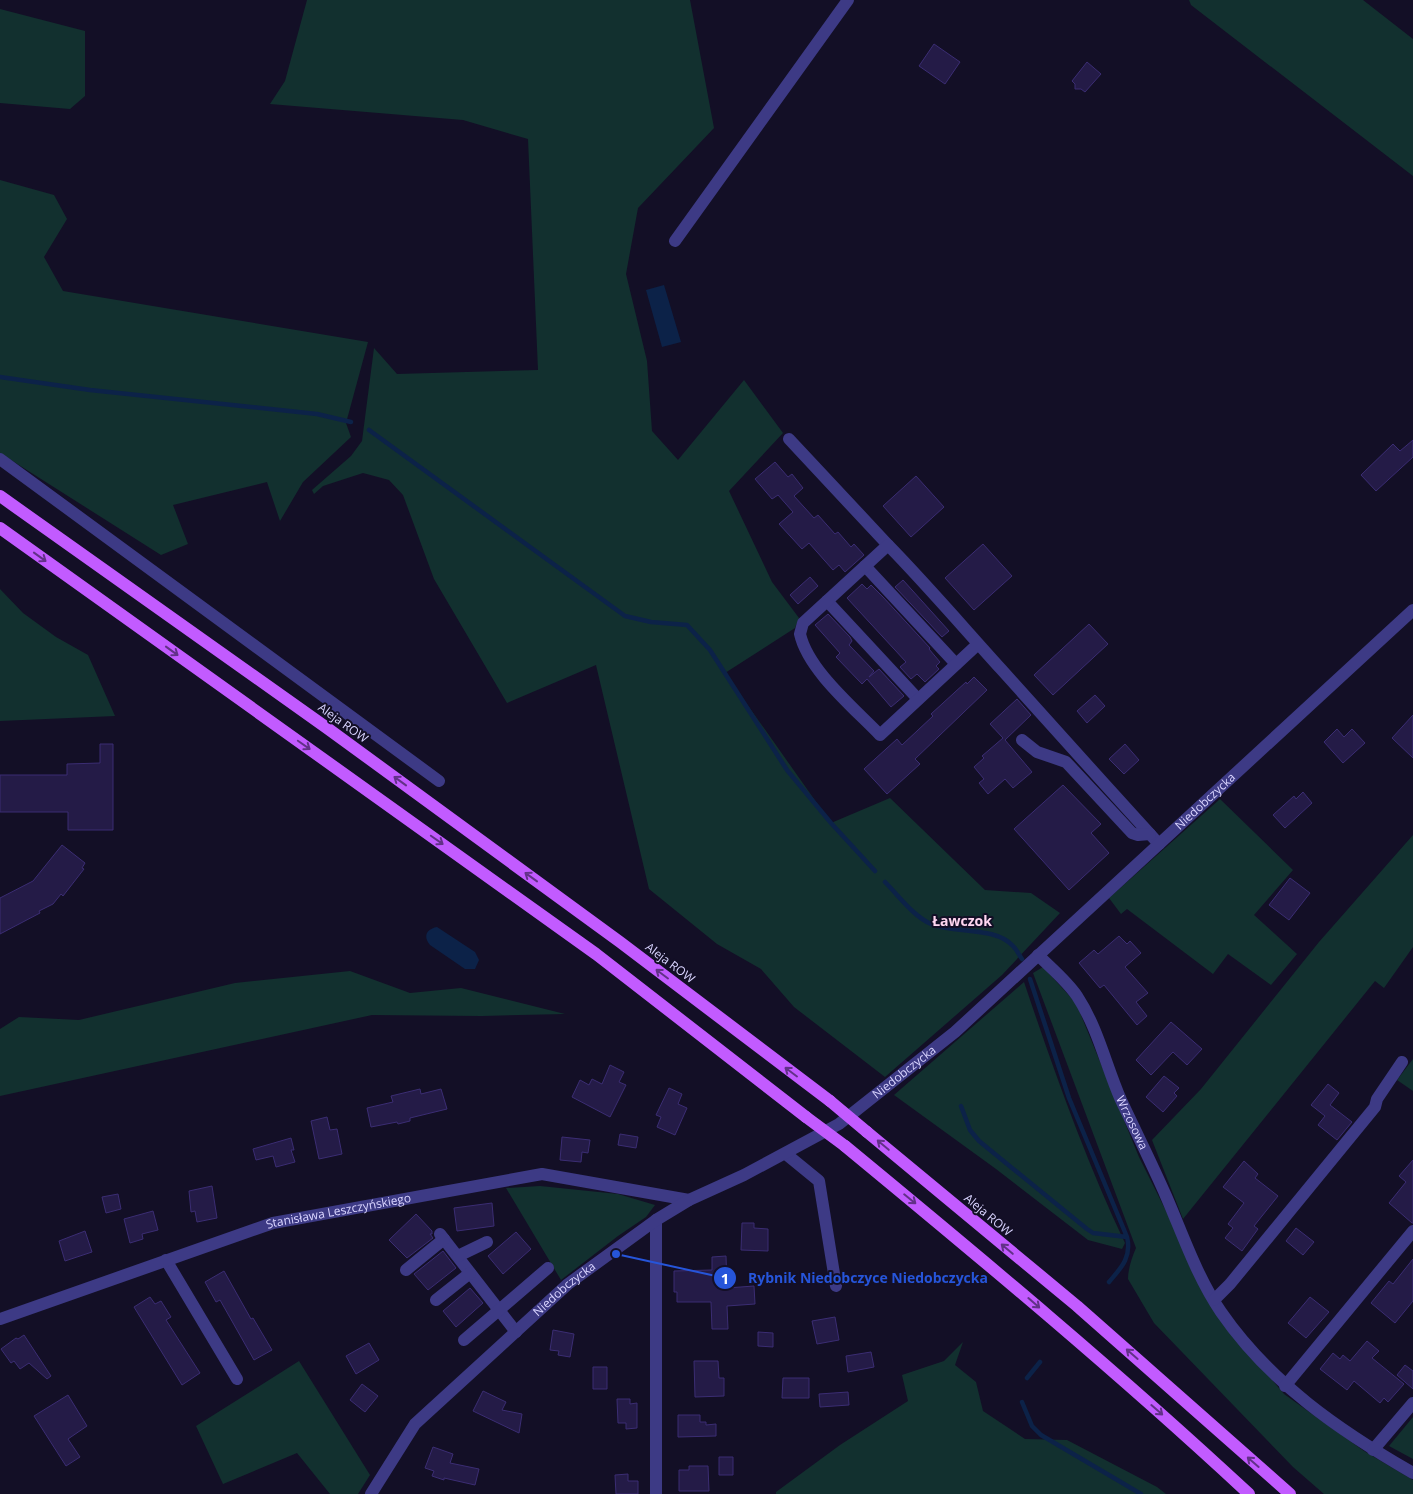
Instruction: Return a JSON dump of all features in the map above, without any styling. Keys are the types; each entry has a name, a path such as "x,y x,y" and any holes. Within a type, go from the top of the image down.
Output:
{"main road":[{"name":"Aleja ROW","path":"0,496 327,728 612,936 830,1101 1077,1306 1290,1494"},
{"path":"0,528 596,954 845,1146 1003,1276 1185,1434 1249,1494"}],"street":[{"path":"675,240 848,0"},
{"path":"788,439 888,545 1159,844"},
{"path":"0,459 439,781"},
{"path":"888,545 804,623 800,634 809,656 829,682 880,735 978,644"},
{"path":"865,566 956,664"},
{"path":"827,601 918,699"},
{"name":"Niedobczycka","path":"371,1494 415,1424 568,1284 656,1220 689,1200 786,1154 838,1124 954,1032 1413,610"},
{"path":"1022,740 1037,752 1066,762 1132,833 1138,835 1150,834"},
{"name":"Wrzosowa","path":"1038,955 1076,995 1090,1020 1120,1099 1165,1193 1190,1252 1214,1300 1236,1332 1285,1386 1316,1411 1373,1450 1413,1473"},
{"path":"1214,1300 1230,1284 1375,1107 1377,1099 1402,1062"},
{"path":"786,1154 819,1180 836,1286"},
{"name":"Stanisława Leszczyńskiego","path":"0,1319 273,1223 542,1174 689,1200"},
{"path":"656,1220 656,1494"},
{"path":"1285,1386 1413,1231"},
{"path":"406,1270 442,1236 516,1332"},
{"path":"458,1256 487,1242"},
{"path":"166,1260 238,1379"},
{"path":"464,1340 548,1268"},
{"path":"436,1300 470,1273"},
{"path":"1373,1450 1413,1403"}],"green space":[{"path":"307,0 690,0 714,128 638,208 626,274 647,361 652,431 678,460 744,380 783,433 729,491 772,582 799,618 795,628 725,673 831,823 890,798 985,890 1031,893 1060,913 1002,975 885,1077 794,1007 761,969 717,944 649,889 596,665 507,703 434,579 403,495 389,480 363,473 323,486 314,494 312,490 351,456 362,441 374,348 397,374 538,370 528,139 463,120 270,104 285,81"},
{"path":"1189,0 1363,0 1413,39 1413,176 1191,5"},
{"path":"0,9 85,31 85,96 70,109 0,103"},
{"path":"0,180 54,195 67,219 44,257 63,291 368,342 346,423 351,437 303,482 280,521 267,482 173,505 188,544 161,555 0,453"},
{"path":"0,589 23,613 56,637 88,655 115,716 0,721"},
{"path":"1220,799 1293,870 1254,915 1297,954 1271,985 1228,954 1213,974 1127,909 1121,914 1109,898"},
{"path":"1413,835 1413,947 1384,988 1375,981 1183,1219 1152,1140 1201,1089 1319,942"},
{"path":"1043,967 1076,1003 1139,1157 1219,1317 1284,1394 1364,1451 1413,1480 1413,1494 1324,1494 1293,1467 1154,1323 1128,1279 1130,1263 1136,1248 1033,973"},
{"path":"350,971 410,993 461,988 565,1014 482,1016 372,1015 0,1096 0,1029 19,1017 79,1020 235,983"},
{"path":"1024,982 1071,1114 1125,1243 1122,1249 1088,1240 996,1169 894,1095"},
{"path":"1413,1059 1413,1091 1397,1080"},
{"path":"540,1186 618,1194 655,1205 646,1217 561,1280 506,1188"},
{"path":"963,1342 955,1365 976,1382 983,1411 1025,1439 1067,1440 1157,1487 1166,1494 776,1494 776,1492 840,1445 908,1401 902,1375 944,1361"},
{"path":"299,1361 370,1475 358,1494 330,1494 297,1453 223,1484 196,1426"},
{"path":"1413,1417 1413,1459 1389,1446"}],"water":[{"path":"664,285 681,342 662,347 646,290"},
{"path":"437,927 475,952 479,960 475,969 465,969 430,945 426,936 428,931"}],"building":[{"path":"934,44 960,62 945,84 919,66"},
{"path":"1087,62 1101,74 1085,92 1081,89 1075,89 1075,84 1072,81"},
{"path":"1413,440 1413,457 1376,491 1361,475 1393,444 1400,451"},
{"path":"775,462 788,477 792,474 803,488 794,496 814,518 818,515 835,534 838,532 851,547 854,544 864,555 845,572 839,565 833,570 809,543 802,549 779,524 793,512 778,495 772,499 755,479"},
{"path":"916,476 944,507 911,537 883,506"},
{"path":"983,544 1012,576 974,610 945,578"},
{"path":"810,577 818,586 798,604 790,595"},
{"path":"903,580 949,631 942,637 895,587"},
{"path":"862,584 867,589 871,585 883,597 930,648 940,662 936,666 939,669 925,682 917,674 911,679 900,667 906,662 847,598"},
{"path":"828,614 850,637 852,641 849,645 874,671 869,677 879,669 904,696 891,707 867,679 862,684 836,657 840,653 815,625"},
{"path":"1089,624 1108,644 1053,695 1034,675"},
{"path":"974,677 987,690 915,759 920,764 887,794 864,769 897,739 902,745 933,716 931,714"},
{"path":"1095,695 1105,706 1087,723 1077,711"},
{"path":"1017,699 1031,715 1005,740 1032,772 1013,788 1005,779 988,794 979,783 984,779 974,767 984,758 982,756 1003,738 990,724"},
{"path":"1413,715 1413,758 1392,738"},
{"path":"1337,729 1344,737 1352,729 1365,743 1343,763 1324,742"},
{"path":"100,744 113,744 113,830 68,830 68,812 0,812 0,775 67,775 67,764 100,763"},
{"path":"1125,744 1139,760 1124,774 1109,759"},
{"path":"1063,785 1101,824 1091,833 1109,853 1069,890 1014,829"},
{"path":"1303,792 1312,803 1285,828 1273,815 1294,796 1296,799"},
{"path":"62,845 85,863 82,868 84,869 63,896 61,894 53,904 0,934 0,898 33,881"},
{"path":"1290,878 1310,893 1289,920 1269,905"},
{"path":"1119,936 1127,944 1130,941 1141,953 1125,967 1148,993 1136,1002 1147,1016 1137,1025 1104,985 1100,988 1079,963 1094,950 1098,954"},
{"path":"1171,1022 1202,1049 1187,1065 1173,1052 1151,1075 1136,1060"},
{"path":"610,1065 624,1072 619,1082 626,1085 610,1117 572,1097 580,1080 589,1085 592,1079 602,1084"},
{"path":"1164,1076 1179,1088 1174,1093 1177,1096 1163,1112 1146,1097"},
{"path":"1328,1084 1339,1093 1330,1105 1352,1122 1337,1140 1318,1125 1325,1116 1311,1105"},
{"path":"669,1088 682,1094 678,1104 687,1108 675,1135 657,1127 661,1117 656,1115"},
{"path":"420,1089 421,1094 441,1089 447,1109 410,1118 410,1121 398,1124 397,1122 371,1127 367,1108 393,1102 391,1096"},
{"path":"327,1117 330,1130 337,1129 342,1154 319,1159 311,1121"},
{"path":"620,1134 638,1137 636,1148 618,1145"},
{"path":"562,1137 590,1140 588,1153 582,1152 581,1162 560,1160"},
{"path":"291,1138 294,1150 291,1150 295,1162 276,1167 273,1156 256,1160 253,1149"},
{"path":"1413,1160 1412,1223 1389,1203 1406,1182 1399,1176"},
{"path":"1244,1161 1258,1174 1255,1178 1278,1196 1254,1226 1258,1229 1242,1251 1225,1238 1233,1228 1228,1224 1244,1203 1223,1187"},
{"path":"212,1186 217,1218 197,1222 195,1211 191,1212 189,1191"},
{"path":"118,1194 121,1209 106,1213 102,1197"},
{"path":"492,1203 494,1226 457,1231 454,1208"},
{"path":"153,1211 158,1230 142,1234 143,1239 130,1243 124,1219"},
{"path":"416,1214 432,1231 432,1234 430,1234 433,1238 407,1258 389,1240"},
{"path":"742,1223 754,1223 754,1228 768,1229 768,1251 741,1250"},
{"path":"1296,1228 1314,1242 1303,1255 1286,1241"},
{"path":"85,1231 92,1252 65,1261 59,1241"},
{"path":"516,1232 531,1249 503,1274 488,1256"},
{"path":"443,1251 456,1268 428,1290 414,1274"},
{"path":"726,1256 727,1288 754,1286 755,1304 727,1306 728,1329 712,1329 711,1302 677,1302 677,1292 674,1292 674,1271 712,1270 712,1257"},
{"path":"1413,1259 1413,1301 1395,1323 1371,1303 1389,1281 1393,1284"},
{"path":"224,1271 251,1319 253,1318 272,1350 254,1360 220,1300 216,1302 205,1282"},
{"path":"470,1288 483,1303 456,1327 443,1311"},
{"path":"150,1297 155,1304 161,1301 171,1317 166,1320 200,1373 182,1385 134,1307"},
{"path":"1310,1297 1329,1312 1306,1338 1288,1323"},
{"path":"835,1317 839,1340 817,1344 812,1321"},
{"path":"553,1330 574,1334 570,1357 558,1355 559,1351 550,1350"},
{"path":"758,1332 773,1333 773,1347 758,1346"},
{"path":"24,1335 51,1376 47,1379 29,1363 20,1369 14,1361 11,1363 1,1349 16,1338 18,1339"},
{"path":"1367,1341 1379,1351 1372,1358 1404,1384 1388,1402 1384,1398 1380,1403 1354,1381 1347,1390 1320,1369 1333,1353 1340,1359 1343,1355 1350,1361"},
{"path":"369,1343 379,1360 356,1374 346,1356"},
{"path":"871,1352 874,1367 848,1372 846,1356"},
{"path":"694,1361 718,1361 719,1378 724,1378 724,1396 695,1397"},
{"path":"1405,1365 1413,1371 1413,1389 1397,1375"},
{"path":"593,1367 607,1367 607,1389 593,1389"},
{"path":"783,1378 809,1378 809,1398 782,1398"},
{"path":"362,1384 378,1396 365,1412 350,1400"},
{"path":"483,1391 506,1402 502,1410 522,1414 519,1433 473,1411"},
{"path":"848,1392 849,1405 820,1407 819,1394"},
{"path":"68,1395 87,1426 68,1439 80,1457 66,1466 34,1416"},
{"path":"617,1399 630,1399 630,1404 637,1403 637,1428 626,1429 626,1423 618,1423"},
{"path":"678,1415 700,1415 700,1422 706,1422 706,1425 716,1424 716,1436 678,1437"},
{"path":"433,1447 453,1454 450,1463 479,1469 475,1485 432,1476 434,1471 425,1468"},
{"path":"719,1457 733,1457 733,1475 719,1475"},
{"path":"689,1466 708,1466 709,1491 679,1491 679,1470 689,1470"},
{"path":"628,1474 628,1481 638,1481 638,1494 616,1494 615,1475"}],"waterway":[{"path":"0,377 90,390 317,414 351,422"},
{"path":"369,430 625,616 651,622 687,625 710,650 787,770 831,823 875,871"},
{"path":"885,882 912,911 931,924 996,936 1013,946 1022,959"},
{"path":"1030,979 1069,1098 1127,1237 1127,1256 1109,1282"},
{"path":"961,1106 970,1130 979,1141 1087,1229 1093,1233 1127,1237"},
{"path":"1027,1378 1040,1362"},
{"path":"1022,1402 1032,1426 1041,1435 1141,1494"}],"place":[{"name":"Rybnik Niedobczyce Niedobczycka","path":"616,1254"}],"district":[{"name":"Ławczok","path":"962,921"}]}
